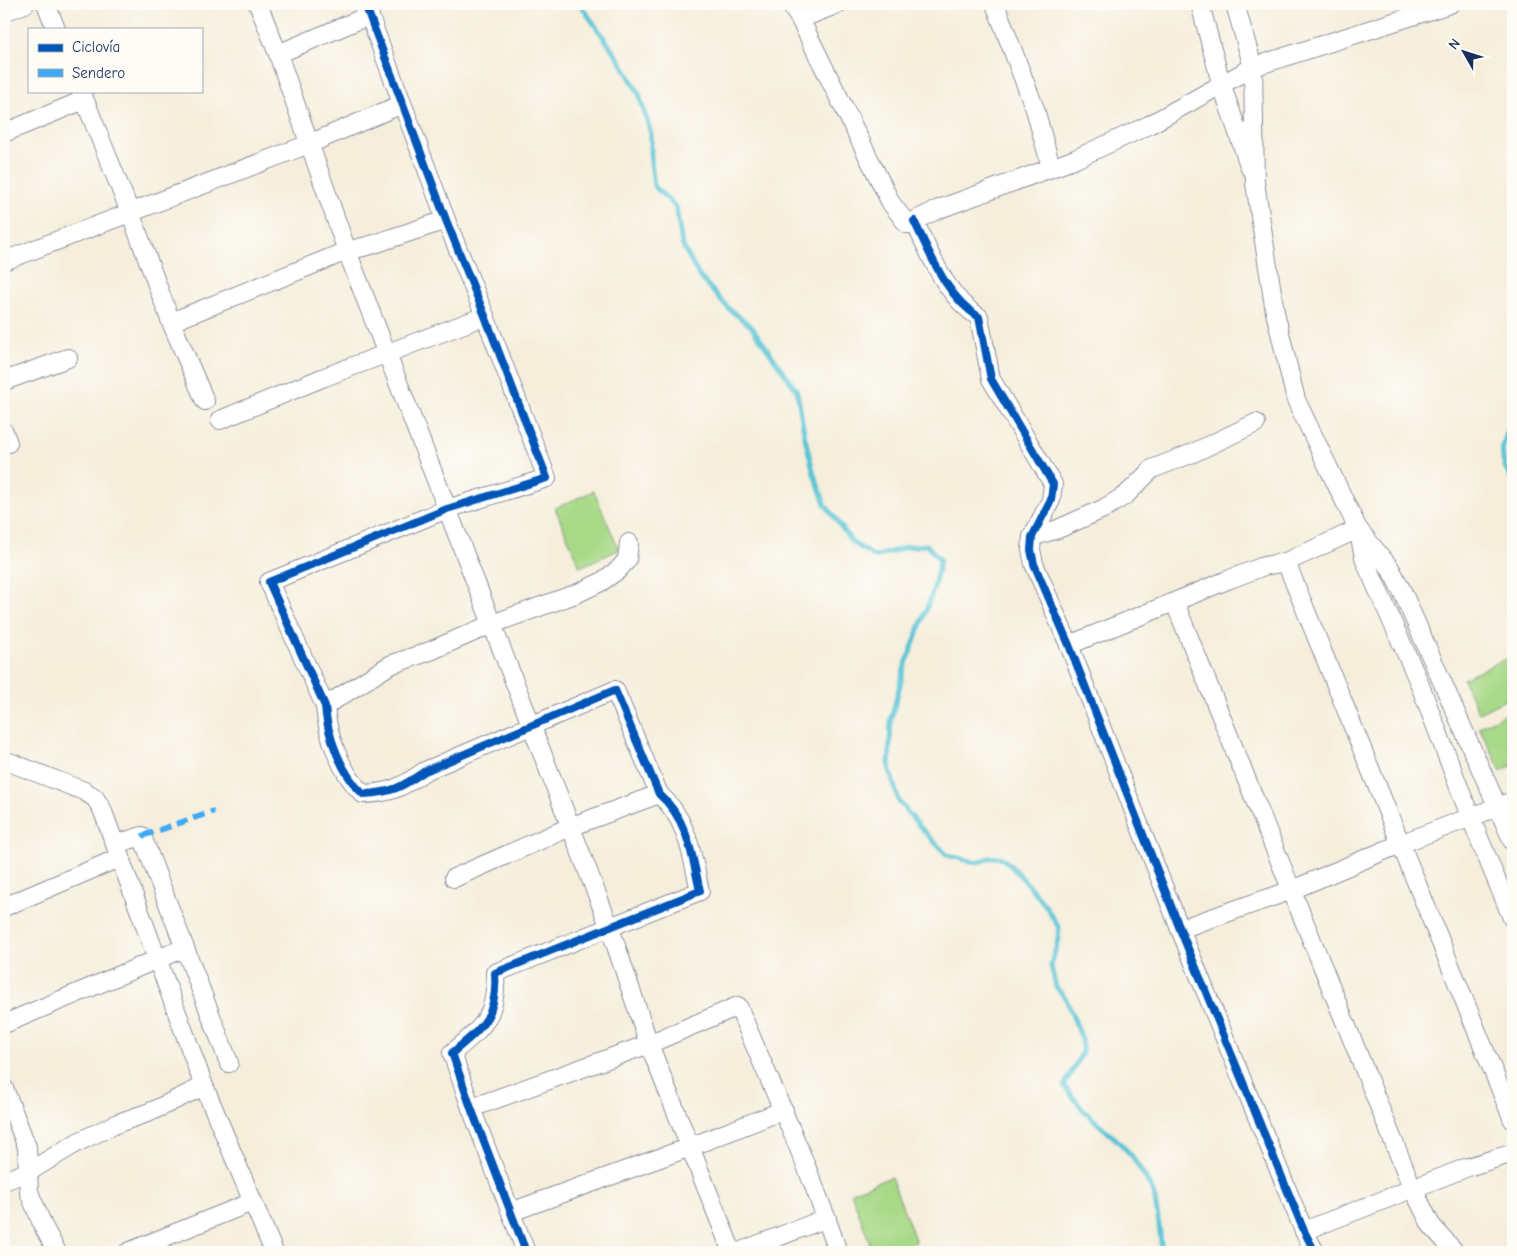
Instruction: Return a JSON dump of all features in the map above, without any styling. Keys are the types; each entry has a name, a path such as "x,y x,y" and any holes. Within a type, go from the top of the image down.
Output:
{"street":[{"path":"4,12 25,4"},
{"path":"46,4 56,28"},
{"path":"258,4 278,54 347,251 610,928 650,1044 732,1252"},
{"path":"790,4 800,19 891,202 907,224 939,209 1073,160 1149,125 1253,67 1450,4"},
{"path":"800,19 838,4"},
{"path":"995,4 1035,109 1051,168"},
{"path":"1200,4 1221,84 1255,183"},
{"path":"1235,4 1253,67 1255,183 1275,312 1296,400 1358,529 1365,561 1418,680 1470,816 1513,920"},
{"path":"278,54 367,10 446,220 547,478 447,509 269,582 325,706 326,722 331,740 355,786 363,794 377,793 400,788 425,771 615,690 660,794 670,804 681,821 692,852 700,891 495,973 496,986 488,1018 481,1028 452,1053 526,1252"},
{"path":"4,133 83,96 130,212 171,322 205,401"},
{"path":"4,261 309,144 402,104"},
{"path":"171,322 347,251 446,220"},
{"path":"914,221 935,265 958,300 967,310 980,317 990,379 1053,484 1052,500 1032,537 1031,550 1034,564 1069,645 1180,928 1304,1231 1315,1252"},
{"path":"220,420 485,316"},
{"path":"4,381 68,358"},
{"path":"1032,537 1058,529 1103,509 1126,494 1152,470 1256,423"},
{"path":"1069,645 1264,566 1286,562 1358,529"},
{"path":"1358,529 1390,568 1402,591 1505,803 1513,842"},
{"path":"325,706 390,665 430,651 492,624 552,604 601,582 618,570 627,560 629,543"},
{"path":"1286,562 1400,844 1512,1112"},
{"path":"1175,603 1412,1188 1431,1225 1455,1252"},
{"path":"4,760 84,791 95,798 102,809 204,1086 274,1252"},
{"path":"454,878 570,827 660,794"},
{"path":"1180,928 1292,890 1400,844 1505,803"},
{"path":"4,907 119,851 142,836 229,1063"},
{"path":"4,1024 184,948"},
{"path":"471,1108 650,1044 738,1006 784,1110 827,1218 838,1252"},
{"path":"4,1182 30,1171 78,1142 118,1123 150,1112 204,1086"},
{"path":"4,1088 27,1148 30,1192 43,1226 57,1252"},
{"path":"511,1212 690,1147 784,1110"},
{"path":"1304,1231 1468,1166 1513,1153"},
{"path":"128,1252 252,1202"},
{"path":"739,1252 827,1218"}],"green space":[{"path":"594,491 619,550 580,567 555,508"},
{"path":"1508,658 1513,670 1513,696 1479,713 1463,679"},
{"path":"1513,710 1513,765 1501,771 1479,727"},
{"path":"891,1177 916,1242 889,1252 873,1252 851,1192"}],"waterway":[{"path":"580,4 621,62 639,94 651,134 651,161 654,186 676,207 682,244 699,276 729,309 751,326 797,391 805,438 814,474 825,504 852,542 875,557 906,547 927,545 940,560 933,591 904,669 891,719 889,767 899,802 947,855 978,863 989,858 1000,857 1009,864 1045,905 1059,928 1051,966 1056,987 1066,999 1082,1039 1082,1053 1064,1086 1085,1112 1132,1156 1145,1177 1154,1194 1162,1252"},
{"path":"1513,418 1502,450 1504,465 1513,481"}],"marked path":[{"path":"142,836 214,811"}],"cycle path":[{"path":"365,4 446,220 547,478 447,509 269,582 325,706 332,741 342,765 363,794 389,791 425,771 615,690 659,794 669,804 683,826 700,891 495,973 494,1000 491,1011 480,1028 452,1053 526,1252"},
{"path":"914,221 948,287 967,309 979,317 991,379 1053,484 1051,500 1032,537 1031,550 1034,564 1069,645 1180,929 1304,1231 1315,1252"}]}
